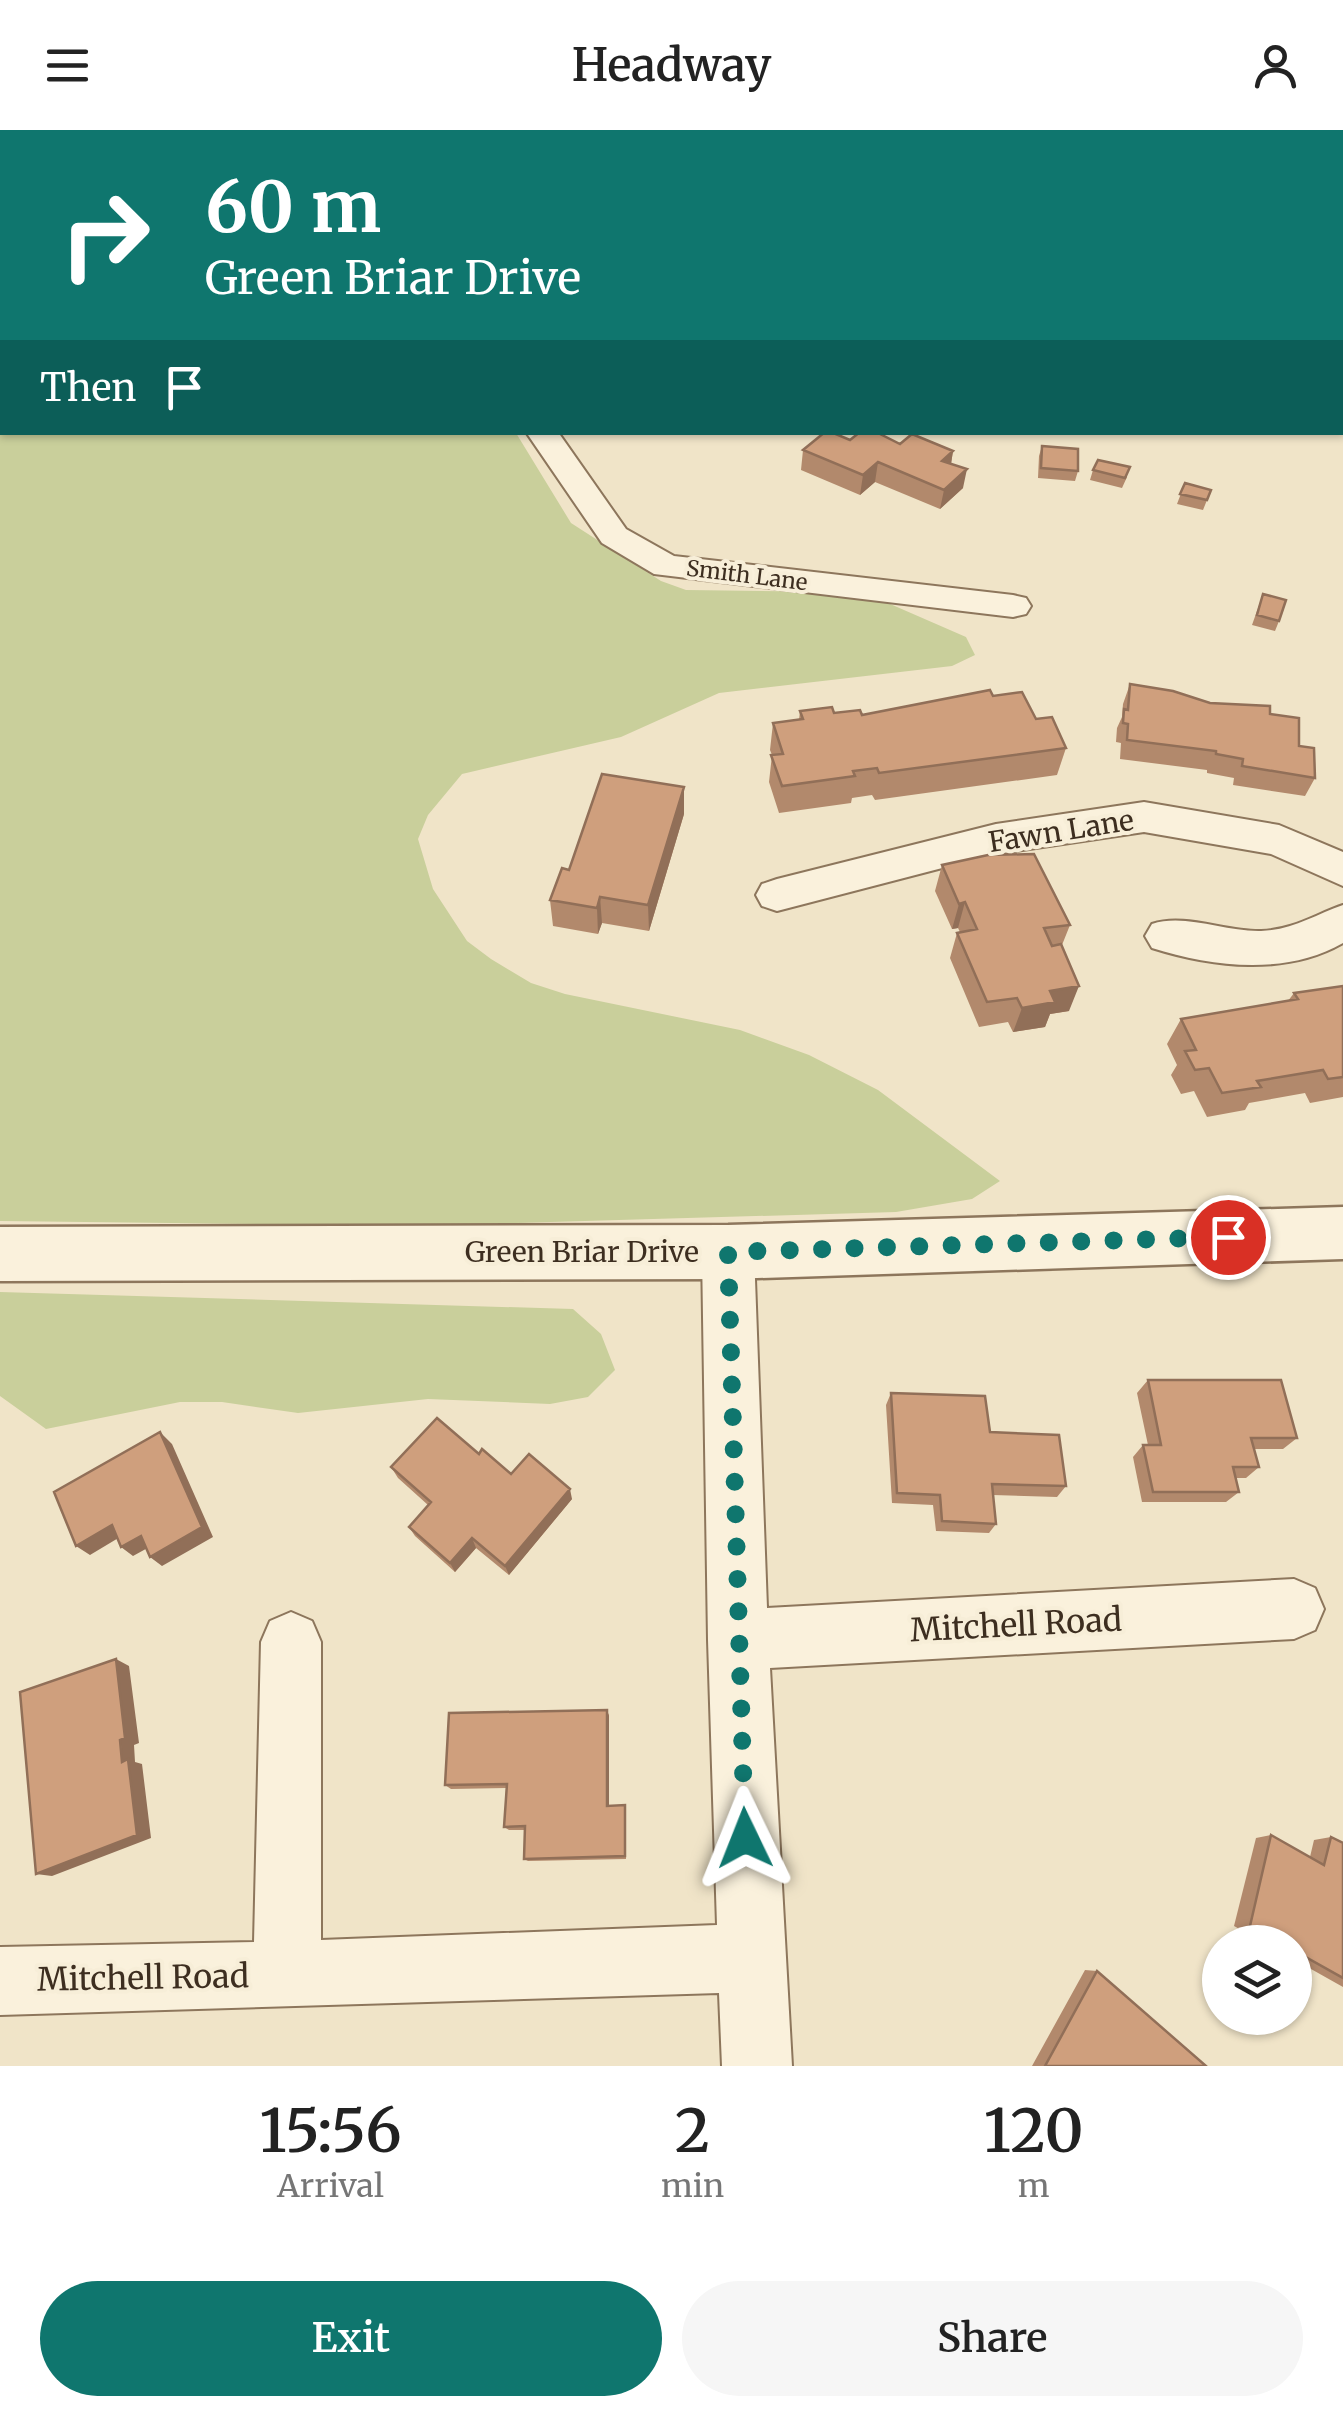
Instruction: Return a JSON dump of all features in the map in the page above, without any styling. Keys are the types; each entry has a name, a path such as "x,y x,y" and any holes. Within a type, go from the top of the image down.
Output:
{"street":[{"name":"Smith Lane","path":"544,435 614,536 666,566 1012,606"},
{"name":"Fawn Lane","path":"778,895 996,839 1144,816 1279,840 1343,870"},
{"path":"1167,936 1264,952 1330,932 1343,922"},
{"name":"Green Briar Drive","path":"0,1254 728,1252 1343,1233"},
{"path":"728,1252 738,1640 757,2066"},
{"name":"Mitchell Road","path":"738,1640 1294,1609"},
{"name":"Mitchell Road","path":"287,1975 291,1642"},
{"name":"Mitchell Road","path":"0,1981 750,1958"}],"green space":[{"path":"0,435 517,435 571,523 661,581 686,590 843,592 881,600 966,637 975,655 952,666 719,693 621,737 462,774 428,815 418,839 433,889 467,941 491,959 531,983 565,994 740,1030 809,1055 878,1090 1000,1181 972,1199 896,1212 413,1226 0,1221"},
{"path":"0,1292 573,1309 601,1334 615,1370 588,1397 550,1404 428,1399 298,1413 222,1402 180,1402 46,1429 0,1396"}],"building":[{"path":"821,435 850,440 856,435 882,435 900,444 914,435 953,451 942,461 967,469 944,490 878,462 863,475 803,450"},
{"path":"1042,446 1078,449 1078,471 1041,468"},
{"path":"1098,460 1130,467 1125,478 1093,470"},
{"path":"1185,483 1211,490 1207,500 1180,494"},
{"path":"1263,594 1286,600 1279,621 1257,615"},
{"path":"1130,684 1173,691 1210,703 1270,706 1270,714 1299,718 1299,746 1314,748 1315,778 1242,766 1243,759 1216,751 1127,740 1128,724 1123,723"},
{"path":"990,690 993,696 1022,692 1036,719 1052,717 1066,748 879,773 877,768 853,771 855,776 782,786 771,755 783,754 773,723 803,719 800,711 832,707 834,713 860,710 862,715"},
{"path":"602,774 684,787 648,905 600,897 597,908 550,900 562,868 569,870"},
{"path":"1034,854 1070,925 1044,928 1052,946 1061,944 1079,986 1050,991 1055,1002 1022,1008 1017,998 987,1002 957,933 977,929 965,902 959,904 942,865 988,855"},
{"path":"1343,986 1343,1077 1328,1079 1323,1070 1257,1081 1261,1087 1222,1093 1209,1068 1195,1070 1185,1051 1196,1050 1181,1019 1298,999 1294,993"},
{"path":"1148,1380 1281,1380 1297,1438 1251,1438 1259,1467 1233,1467 1239,1492 1153,1492 1143,1445 1161,1445"},
{"path":"891,1393 985,1396 990,1432 1059,1435 1066,1486 992,1484 996,1524 942,1521 940,1495 897,1493"},
{"path":"437,1418 479,1454 482,1449 511,1474 529,1454 570,1489 505,1566 472,1538 450,1563 409,1527 431,1502 391,1467"},
{"path":"160,1432 202,1527 150,1557 141,1536 121,1547 112,1525 76,1546 54,1492"},
{"path":"116,1659 125,1738 120,1740 122,1762 128,1759 137,1835 36,1874 20,1692"},
{"path":"607,1710 607,1806 625,1805 625,1856 524,1859 525,1826 504,1827 507,1784 445,1785 449,1713"},
{"path":"1271,1835 1324,1865 1331,1837 1343,1843 1343,1978 1312,1961 1312,1925 1250,1925"},
{"path":"1097,1971 1206,2066 1045,2066"}],"route":[{"path":"745,1838 728,1252 1228,1237"}]}
